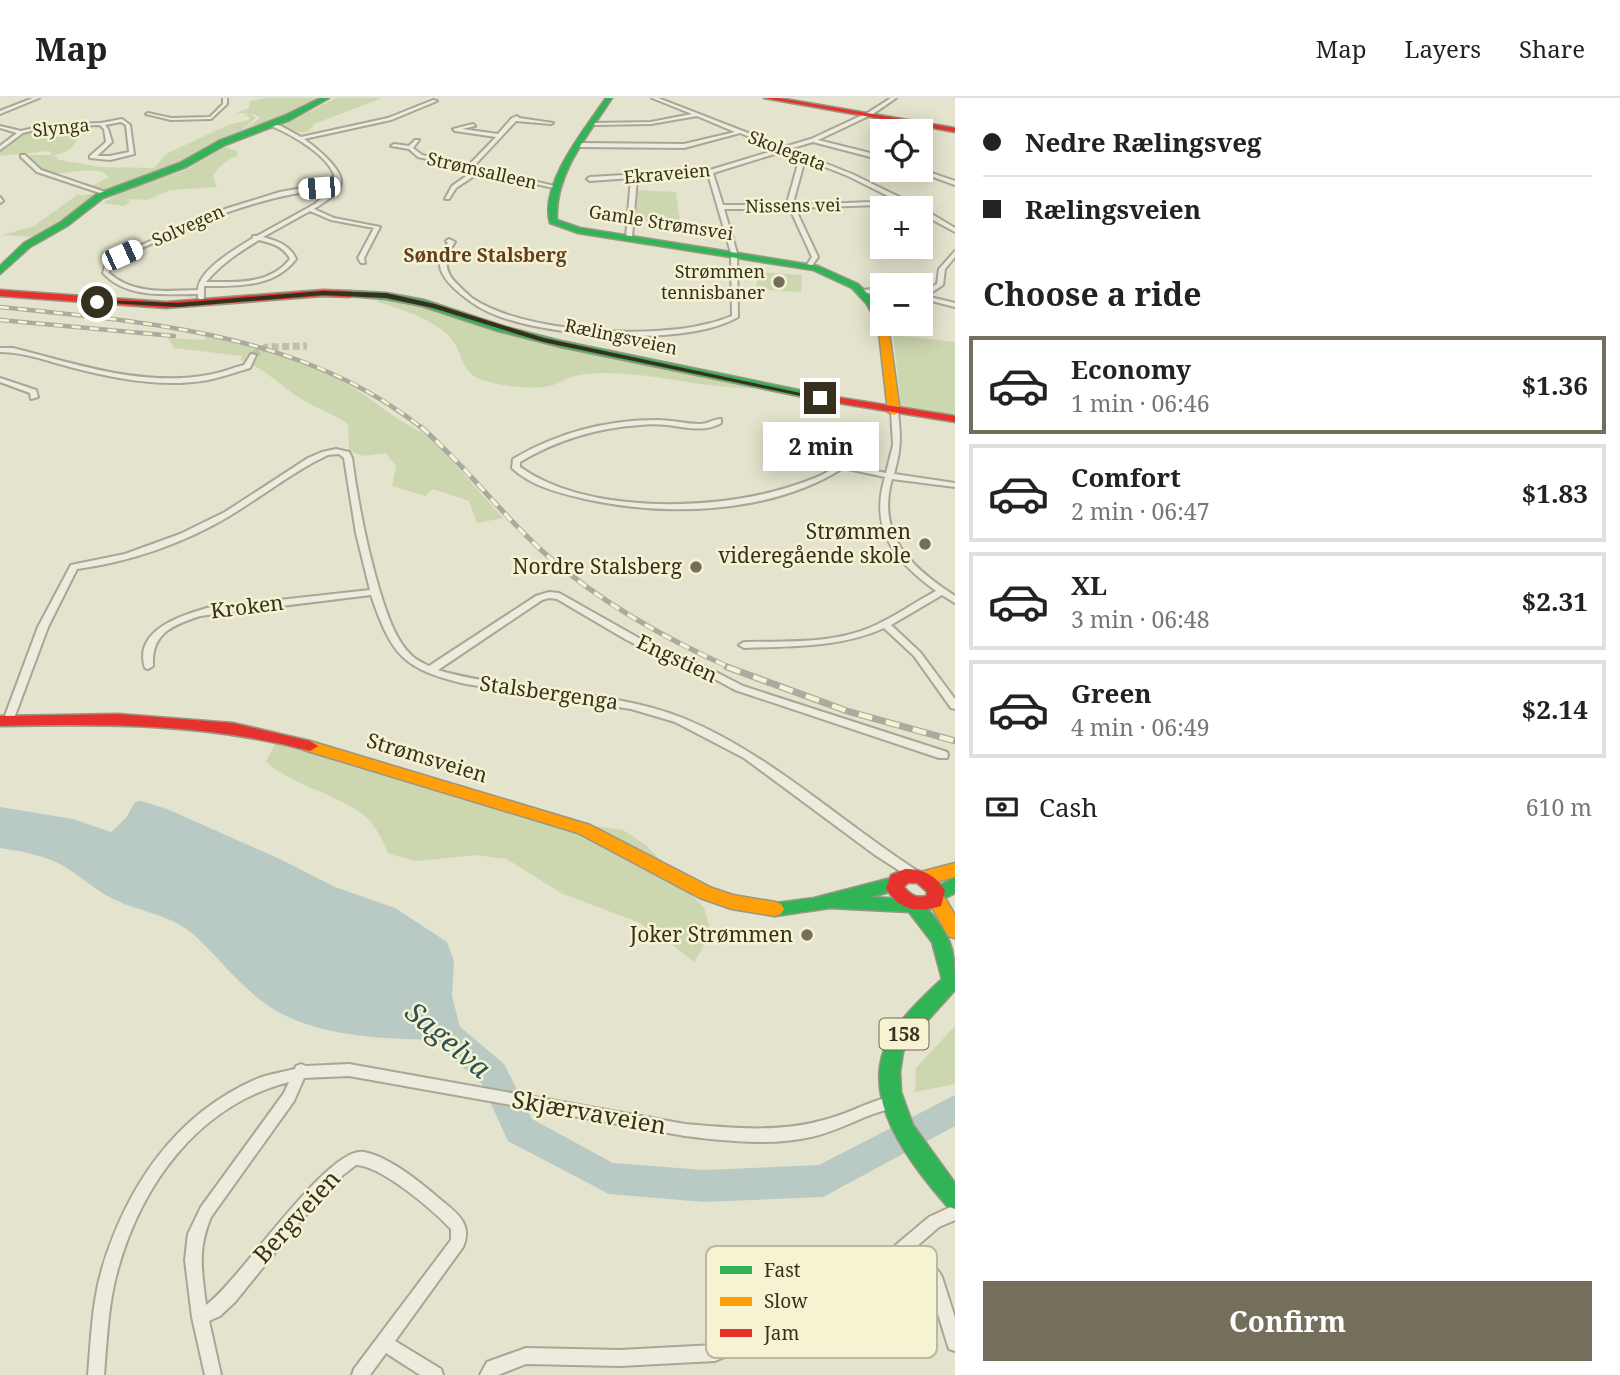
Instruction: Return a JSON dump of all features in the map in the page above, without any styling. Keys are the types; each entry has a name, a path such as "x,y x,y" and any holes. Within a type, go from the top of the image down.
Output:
{"main road":[{"path":"0,271 27,245 64,224 105,193 183,165 228,140 271,124 326,98"},
{"name":"Gamle Strømsvei","path":"609,98 564,170 549,213 555,223 578,230 809,266 842,278 863,292 870,302"},
{"path":"766,98 955,130"},
{"name":"Rælingsveien","path":"0,291 141,305 201,293 281,297 354,293 412,300 543,340 894,412 955,419"},
{"name":"Gamle Strømsvei","path":"884,336 894,412"},
{"name":"Strømsveien","path":"4,721 188,721 265,732 584,829 626,848 696,887 729,901 774,909 824,902 896,882"},
{"path":"896,882 905,876 919,877 955,870"},
{"path":"919,877 934,887 955,931"},
{"name":"158","path":"896,882 899,897 931,921 943,940 949,954 953,979 903,1035 892,1053 889,1077 901,1121 934,1175 955,1199"},
{"path":"914,906 929,905 955,884"},
{"name":"Strømsveien","path":"824,902 914,906"}],"street":[{"name":"Slynga","path":"0,113 37,98"},
{"path":"148,114 172,119 211,118 225,104 225,98"},
{"name":"Skolegata","path":"654,98 850,175 895,196"},
{"name":"Ekraveien","path":"590,179 710,172 813,140 867,115 894,98"},
{"path":"302,138 380,121 435,101"},
{"path":"594,124 651,123 697,116"},
{"path":"469,168 516,118 551,123"},
{"name":"Slynga","path":"0,148 21,132 46,125 101,124 122,120 125,122 132,153 110,158 92,157 109,142 106,129 101,124"},
{"path":"201,293 222,260 255,237 330,197 337,187 338,175 315,147 271,124"},
{"path":"473,125 454,130 500,136"},
{"name":"Slynga","path":"0,127 21,132"},
{"path":"580,145 684,146 740,132"},
{"path":"813,140 870,155"},
{"name":"Strømsalleen","path":"410,148 417,141"},
{"name":"Strømsalleen","path":"394,146 410,148 420,156 557,188"},
{"path":"23,156 39,171 105,193"},
{"path":"803,157 791,207 815,257 809,266"},
{"path":"447,198 454,187 479,170"},
{"path":"461,236 451,241 444,251 443,271 456,288 473,301 509,318 532,324 594,332 664,332 710,326 735,317 734,253 710,172"},
{"path":"933,175 955,183"},
{"path":"629,237 634,178"},
{"name":"Solvegen","path":"201,293 130,287 110,279 106,273 107,267 122,255 249,200 287,191 337,187"},
{"name":"Nissens vei","path":"720,207 870,204"},
{"path":"309,209 333,219 377,227 361,258 363,261"},
{"name":"Skolegata","path":"933,217 955,230"},
{"path":"201,293 258,281 278,274 290,266 292,253 284,246 255,237"},
{"path":"933,289 940,285 943,270 955,253"},
{"path":"863,292 870,291"},
{"path":"933,299 955,305"},
{"path":"0,350 13,350 99,372 169,381 206,378 247,366 253,355"},
{"path":"0,380 24,388 33,393 34,397"},
{"name":"Gamle Strømsvei","path":"894,412 897,448 883,507 890,534 914,569 955,600"},
{"path":"718,421 709,426 653,422 592,429 530,452 516,461 516,468 566,491 604,500 686,507 784,492 818,480 842,466 856,452 862,426"},
{"name":"Stalsbergenga","path":"4,721 43,627 74,567 97,564 183,536 249,501 317,457 337,450 348,458 355,511 376,592 394,641 408,658 449,677 632,706 679,720 748,755 879,852 919,877"},
{"path":"842,466 955,485"},
{"path":"744,645 837,639 885,624 942,591"},
{"name":"Kroken","path":"148,666 148,650 154,638 181,618 207,611 376,592"},
{"name":"Engstien","path":"432,669 539,598 558,596 657,652 705,670 739,688 943,755"},
{"path":"885,624 917,654 955,706"},
{"path":"879,852 896,882"},
{"path":"213,1375 200,1317 193,1259 196,1234 206,1212 289,1097 301,1070"},
{"name":"Skjærvaveien","path":"96,1375 110,1270 130,1216 153,1171 200,1119 254,1086 301,1070 349,1070 685,1130 765,1135 812,1130 874,1106 894,1102"},
{"name":"Bergveien","path":"200,1317 214,1310 229,1296 257,1259 343,1166 356,1157 368,1157 452,1216 459,1227 458,1242 360,1375"},
{"path":"906,1244 940,1218 955,1212"},
{"path":"937,1286 955,1343"},
{"path":"384,1343 435,1375"},
{"path":"488,1375 493,1368 526,1356 620,1358 706,1353"}],"green space":[{"path":"266,98 321,98 292,113 243,130 260,118 254,114 237,113 249,108 250,101"},
{"path":"336,98 382,98 314,124 307,131 299,132 281,126"},
{"path":"251,114 256,118 236,135 172,167 107,190 90,187 109,177 103,172 92,170 56,173 38,167 28,160 30,155 51,155 50,151 0,156 0,149 37,130 67,128 80,133 71,148 54,155 59,160 100,167 154,168 166,154 228,125 249,120 250,117 244,115"},
{"path":"225,147 237,151 237,156 223,164 213,176 217,187 170,190 148,200 129,199 130,202 124,206 103,203 121,192 185,170"},
{"path":"633,190 676,192 680,222 632,220"},
{"path":"98,194 59,223 33,237 2,235 34,226 77,195"},
{"name":"Strømmen tennisbaner","path":"758,272 802,275 801,292 756,289"},
{"path":"382,297 397,298 485,325 761,388 716,386 647,376 602,373 579,375 541,387 496,384 480,379 470,372 447,334 419,317 378,302"},
{"path":"206,336 302,363 355,389 400,420 428,435 503,518 477,523 469,501 433,489 425,496 392,486 396,466 386,453 364,456 349,451 348,424 343,420 295,395 241,360 242,356 174,348 168,338 204,340"},
{"path":"893,336 955,342 955,415 924,413 901,406"},
{"path":"280,733 587,825 623,830 647,846 704,908 711,933 694,962 638,922 563,894 507,859 476,855 416,861 389,854 376,829 366,817 342,802 277,771 266,762"},
{"path":"955,1026 955,1084 915,1092 916,1068"}],"water":[{"path":"141,801 167,809 282,860 335,887 395,908 447,942 454,961 452,996 460,1027 457,1041 347,1034 325,1030 284,1015 258,998 193,934 167,918 112,899 55,862 0,848 0,807 73,819 111,832 126,818 135,802"}],"waterway":[{"name":"Sagelva","path":"433,1022 493,1074 520,1130 609,1178 704,1186 823,1181 955,1109"}],"tunnel":[{"path":"253,355 266,347 307,346"}],"railway":[{"path":"0,307 167,327 275,352 327,372 377,397 423,429"},
{"path":"0,320 174,336"},
{"path":"421,427 532,542 570,574 636,619 731,668"},
{"path":"727,667 847,711 955,741"}],"traffic: fast":[{"path":"0,271 27,245 64,224 100,196 183,165 222,143 287,118 326,98"},
{"path":"609,98 562,174 555,191 553,221 578,230 815,268 855,286 870,301"},
{"path":"350,294 386,296 424,303 502,329 561,344 823,398"},
{"path":"775,909 814,905 895,884"},
{"path":"937,895 955,884"},
{"path":"837,903 914,905"},
{"path":"915,906 941,939 952,980"},
{"path":"955,978 903,1034 893,1052 889,1072 896,1112 905,1132 929,1168 955,1199"}],"traffic: slow":[{"path":"884,336 894,412"},
{"path":"310,746 584,829 706,893 732,902 775,909"},
{"path":"923,878 955,870"},
{"path":"936,898 955,931"}],"traffic: jam":[{"path":"767,98 955,130"},
{"path":"0,293 166,305 323,293 350,294"},
{"path":"823,398 955,419"},
{"path":"0,721 118,720 195,724 233,728 310,746"},
{"path":"905,876 919,877 930,883 936,891 935,901 917,904 903,898 895,888 897,880 905,876"}],"place":[{"name":"Strømmen tennisbaner","path":"779,282"},
{"name":"Strømmen videregående skole","path":"925,544"},
{"name":"Nordre Stalsberg","path":"696,567"},
{"name":"Joker Strømmen","path":"807,935"}],"district":[{"name":"Søndre Stalsberg","path":"485,255"}],"route":[{"path":"97,302 178,305 323,293 386,296 435,306 543,340 820,398"}]}
